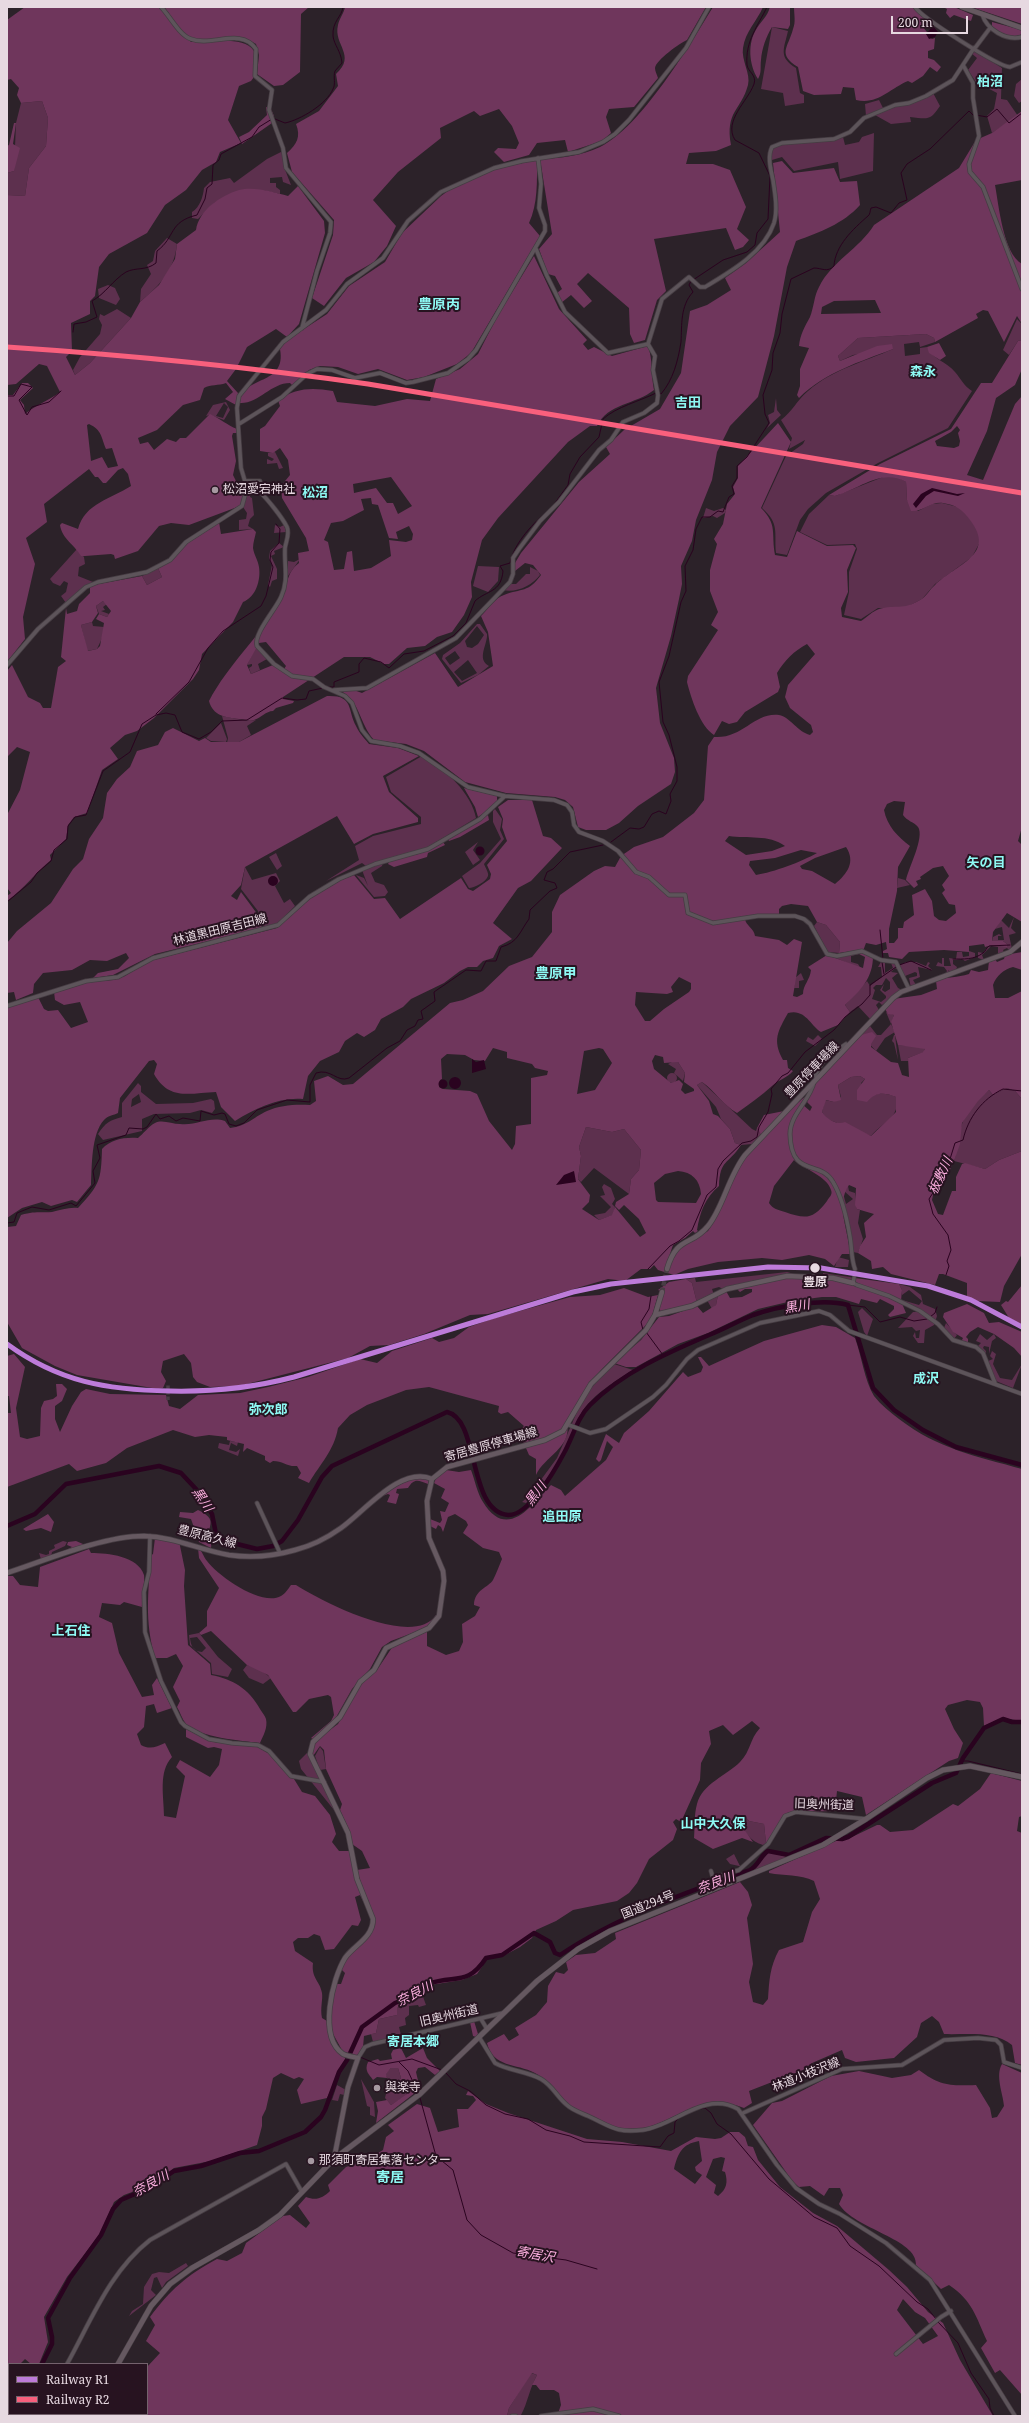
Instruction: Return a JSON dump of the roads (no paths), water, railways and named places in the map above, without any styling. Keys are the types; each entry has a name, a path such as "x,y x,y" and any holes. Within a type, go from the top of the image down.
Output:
{"highway":[{"path":"962,7 1022,28"},
{"name":"国道294号","path":"119,2363 151,2306 170,2284 192,2268 270,2222 334,2159 398,2112 445,2071 504,2012 552,1968 588,1942 714,1883 831,1840 866,1819 927,1778 943,1770 970,1766 1022,1777"}],"main road":[{"name":"豊原停車場線","path":"667,1269 677,1247 709,1225 738,1164 815,1079 893,998 909,989 1010,952 1022,942"},
{"path":"655,1315 692,1306 727,1289 787,1276 833,1278 853,1281"},
{"path":"655,1315 662,1292"},
{"name":"寄居豊原停車場線","path":"432,1479 443,1469 466,1461 551,1438 563,1431 570,1425 591,1384 646,1330 655,1315"},
{"name":"豊原高久線","path":"7,1573 100,1543 137,1536 176,1539 229,1555 259,1556 280,1554 314,1543 339,1530 383,1493 404,1481 421,1476 432,1479"},
{"path":"334,2159 348,2087 358,2058 342,2053 331,2032 328,2017 334,1984 341,1967 347,1955 367,1935 373,1919 357,1879 348,1833 310,1754 312,1742 340,1717 360,1682 374,1670 385,1648 393,1643 429,1628 435,1622 440,1612 444,1576 430,1544 428,1530 427,1501 432,1479"},
{"path":"337,2142 346,2149"}],"street":[{"path":"162,7 185,36 193,40 236,38 250,43 256,49 254,73 257,79 272,90 269,110 284,148 286,168 331,222 330,233 317,271 302,328"},
{"path":"7,666 38,629 86,587 98,582 147,572 170,560 186,542 239,508 246,496 246,481 241,468 237,408 239,396 283,342 330,305 347,284 378,264 388,253 408,221 440,192 494,168 538,158 579,152 603,142 619,131 686,48 709,7"},
{"path":"914,7 927,19 1006,67 1022,62"},
{"path":"982,14 990,28 1009,37 1022,37"},
{"path":"334,690 367,688 409,666 456,638 496,598 512,578 515,556 540,521 556,507 623,422 644,413 657,403 658,394 653,376 655,356 648,344 658,316 660,303 665,296 690,278 700,287 705,287 734,269 768,236 775,218 775,193 770,158 772,147 782,143 818,141 843,136 864,118 895,105 914,102 949,83 990,28"},
{"path":"963,65 973,83 973,98 979,136 969,164 970,172 983,187 1022,289"},
{"path":"239,424 282,397 307,374 317,369 332,370 355,378 380,373 406,382 440,376 459,367 476,350 494,317 536,249 545,231 545,224 539,208 541,184 538,158"},
{"path":"536,249 546,276 565,312 601,349 608,353 648,344"},
{"path":"246,481 260,482 261,493 269,498 272,508 287,527 288,534 285,550 287,573 283,594 257,637 256,646 274,664 292,676 313,679 324,687 345,696 352,703 362,730 371,741 411,750 427,757 468,787 505,796 554,800 567,805 572,812 574,825 579,832 603,841 618,850 636,872 649,877 669,895 685,895 687,899 687,911 691,915 717,923 742,917 800,918 810,924 827,954 837,956 862,951 881,960 896,962 909,989"},
{"name":"林道黒田原吉田線","path":"7,1006 86,981 118,977 153,958 278,926 309,897 339,879 375,864 428,849 480,819 505,796"},
{"path":"846,1044 824,1059 809,1096 793,1120 790,1134 792,1152 798,1162 826,1175 833,1182 848,1228 852,1263 855,1269"},
{"path":"853,1281 896,1299 932,1319 953,1340 972,1345 980,1350 995,1383"},
{"path":"570,1425 584,1431 596,1433 606,1429 653,1397 666,1385 687,1359 698,1350 753,1325 779,1318 819,1311 830,1315 849,1331 1022,1394"},
{"path":"257,1503 280,1554"},
{"path":"150,1536 149,1572 144,1592 145,1632 161,1680 181,1722 185,1726 209,1739 258,1745 269,1751 291,1776 325,1783"},
{"name":"旧奥州街道","path":"714,1883 739,1870 764,1849 772,1839 782,1820 788,1814 806,1813 866,1819"},
{"path":"711,1871 714,1883"},
{"name":"旧奥州街道","path":"358,2058 365,2047 372,2044 481,2019 504,2012"},
{"path":"481,2019 487,2029"},
{"path":"479,2037 489,2056 495,2063 520,2070 542,2080 550,2085 568,2107 612,2129 626,2131 648,2129 669,2121 689,2110 706,2106 728,2105 743,2113 773,2160 794,2185 819,2204 840,2214 886,2243 930,2280 951,2311 1015,2416"},
{"name":"林道小枝沢線","path":"743,2113 842,2069 902,2065 936,2044 955,2038 996,2040 1001,2045 1004,2062 1022,2068"},
{"path":"68,2363 117,2274 134,2253 150,2240 286,2164 302,2192"},
{"path":"896,2354 951,2311"},
{"path":"542,2416 593,2409 619,2416"}],"waterway":[{"path":"275,119 285,123 298,119 319,106 330,95 334,87 335,71 342,63 333,36 333,31 335,23 341,14 343,7"},
{"path":"693,280 723,260 747,252 755,245 757,233 768,219 770,176 759,153 735,140 732,133 734,118 751,91 755,81 747,65 748,48 753,34 767,7"},
{"path":"976,115 987,117 997,109 1009,123 1022,113"},
{"path":"611,842 630,828 639,829 644,827 652,814 659,811 666,814 671,801 670,794 677,781 677,767 669,735 663,722 659,682 669,656 681,602 686,591 685,566 693,550 696,529 702,517 710,517 718,511 723,512 729,497 734,494 732,486 737,478 737,466 747,457 769,423 765,414 763,395 772,370 773,353 780,333 782,314 791,279 814,268 827,270 834,266 835,259 841,245 856,226 870,214 871,208 876,207 891,213 899,203 907,200 901,173 907,164 930,149 969,111 973,115"},
{"path":"73,332 74,324 86,322 97,317 92,301 101,295 121,275 126,272 148,267 156,263 157,251 163,246 173,230 181,222 197,215 205,199 207,188 212,184 213,165 219,160 221,154 252,137 259,127 272,119"},
{"path":"659,393 661,394 669,383 677,363 681,342 684,309 693,292 689,285 691,281"},
{"path":"7,396 14,396 21,384 32,387 19,400 27,415 32,407 49,402 61,391"},
{"path":"555,503 568,485 570,474 580,457 599,437 603,419 621,408 656,393"},
{"path":"328,687 334,687 334,682 359,672 359,664 364,658 381,662 389,668 404,654 424,651 453,636 466,623 475,601 493,590 499,583 502,578 503,571 500,566 510,563 512,555 525,534 549,510"},
{"path":"156,714 189,682 208,648 223,631 261,606 266,596 273,567 270,560 271,552 279,543 280,529 276,524"},
{"path":"7,902 31,882 37,873 51,861 54,850 67,839 68,826 75,817 86,815 103,771 130,752 142,724 156,715 166,713 175,715 182,732 199,739 211,732 222,721 247,720 282,698 297,700 306,699 309,691 323,688"},
{"path":"7,1223 14,1222 17,1213 32,1207 49,1210 71,1203 76,1206 95,1183 93,1171 100,1158 97,1145 126,1135 129,1128 143,1129 147,1127 156,1114 160,1119 169,1116 176,1121 183,1118 200,1121 201,1111 214,1115 222,1113 225,1114 229,1124 236,1126 244,1123 257,1110 287,1100 310,1102 310,1085 316,1073 326,1072 341,1079 349,1078 387,1048 400,1041 407,1030 415,1026 418,1020 423,1019 421,1011 435,1001 434,992 466,970 481,971 486,961 496,961 501,947 511,943 521,932 529,919 530,910 550,891 557,888 555,883 544,880 547,872 553,869 570,852 603,845"},
{"path":"880,930 883,959"},
{"path":"953,959 968,959 976,957 984,952 989,946 1010,945"},
{"path":"899,965 911,961 931,970"},
{"path":"882,962 884,974"},
{"path":"648,1269 670,1246 679,1241 692,1230 707,1195 716,1187 718,1169 723,1161 742,1143 751,1141 757,1137 759,1127 768,1112 772,1094 771,1089 782,1076 788,1073 805,1052 834,1030 845,1017 862,1004 870,995 870,985 896,967"},
{"name":"板敷川","path":"946,1275 949,1266 947,1261 951,1250 948,1235 933,1214 929,1199 946,1172 955,1143 963,1140 968,1124 982,1104 995,1093 1003,1089 1022,1091"},
{"path":"643,1330 641,1322 649,1309 651,1296"},
{"name":"黒川","path":"7,1526 35,1514 66,1484 159,1466 181,1473 196,1489 212,1514 217,1539 257,1549 273,1546 282,1541 298,1520 322,1477 332,1466 447,1412 457,1418 465,1430 479,1482 486,1498 495,1510 508,1515 516,1513 533,1500 548,1480 564,1453 578,1422 590,1405 603,1393 631,1373 662,1356 753,1315 788,1306 826,1302 848,1305 873,1388 894,1410 923,1430 956,1447 1022,1465"},
{"name":"板敷川","path":"848,1305 865,1307 880,1322 900,1317 914,1321 927,1319"},
{"name":"板敷川","path":"930,1317 935,1313 937,1307"},
{"path":"646,1332 663,1355"},
{"name":"奈良川","path":"42,2363 52,2344 48,2318 70,2278 101,2235 113,2209 121,2200 151,2187 174,2171 201,2166 240,2153 259,2151 305,2132 321,2117 325,2110 339,2072 347,2060 362,2027 395,2003 422,1992 428,1984 437,1981 460,1978 473,1973 486,1958 502,1955 534,1933 550,1942 555,1953 560,1955 605,1928 652,1906 750,1870 768,1851 789,1855 826,1838 842,1839 848,1837 932,1783 956,1773 963,1758 984,1728 1003,1719 1012,1722 1022,1722"},
{"path":"961,1761 968,1761 1022,1774"},
{"name":"寄居沢","path":"360,2057 379,2065 412,2059 442,2070"},
{"name":"寄居沢","path":"399,2062 408,2071 418,2093"},
{"path":"446,2073 456,2084 470,2091 486,2105 505,2114 528,2119 546,2130 570,2136 584,2142 660,2147 668,2136 674,2133 675,2122 679,2118"},
{"name":"寄居沢","path":"420,2098 436,2156 453,2170 467,2220 481,2235 513,2253 566,2260 597,2269"},
{"path":"700,2109 705,2108 711,2113 717,2124 731,2134 769,2179 814,2217 837,2228 850,2246 879,2266 917,2302 928,2309 936,2319"},
{"path":"938,2322 958,2343 971,2373 989,2399 990,2408 994,2416"}],"tunnel":[{"path":"662,1292 667,1269"},
{"path":"854,1278 855,1269"},
{"path":"168,1385 168,1400"}],"rail line":[{"name":"R2","path":"7,347 188,362 368,384 1022,493"},
{"name":"R1","path":"7,1344 26,1357 46,1367 65,1375 104,1386 125,1389 170,1391 202,1391 233,1388 263,1384 294,1377 573,1292 611,1284 768,1267 821,1268 928,1286 971,1300 1022,1327"}],"place":[{"name":"松沼愛宕神社","path":"215,490"},
{"name":"豊原","path":"815,1268"},
{"name":"與楽寺","path":"377,2088"},
{"name":"那須町寄居集落センター","path":"311,2161"}],"district":[{"name":"柏沼","path":"990,82"},
{"name":"豊原丙","path":"439,305"},
{"name":"森永","path":"923,372"},
{"name":"吉田","path":"688,403"},
{"name":"松沼","path":"315,493"},
{"name":"矢の目","path":"986,863"},
{"name":"豊原甲","path":"556,974"},
{"name":"成沢","path":"926,1379"},
{"name":"弥次郎","path":"268,1410"},
{"name":"追田原","path":"562,1517"},
{"name":"上石住","path":"71,1631"},
{"name":"山中大久保","path":"713,1824"},
{"name":"寄居本郷","path":"413,2042"},
{"name":"寄居","path":"390,2178"}]}
